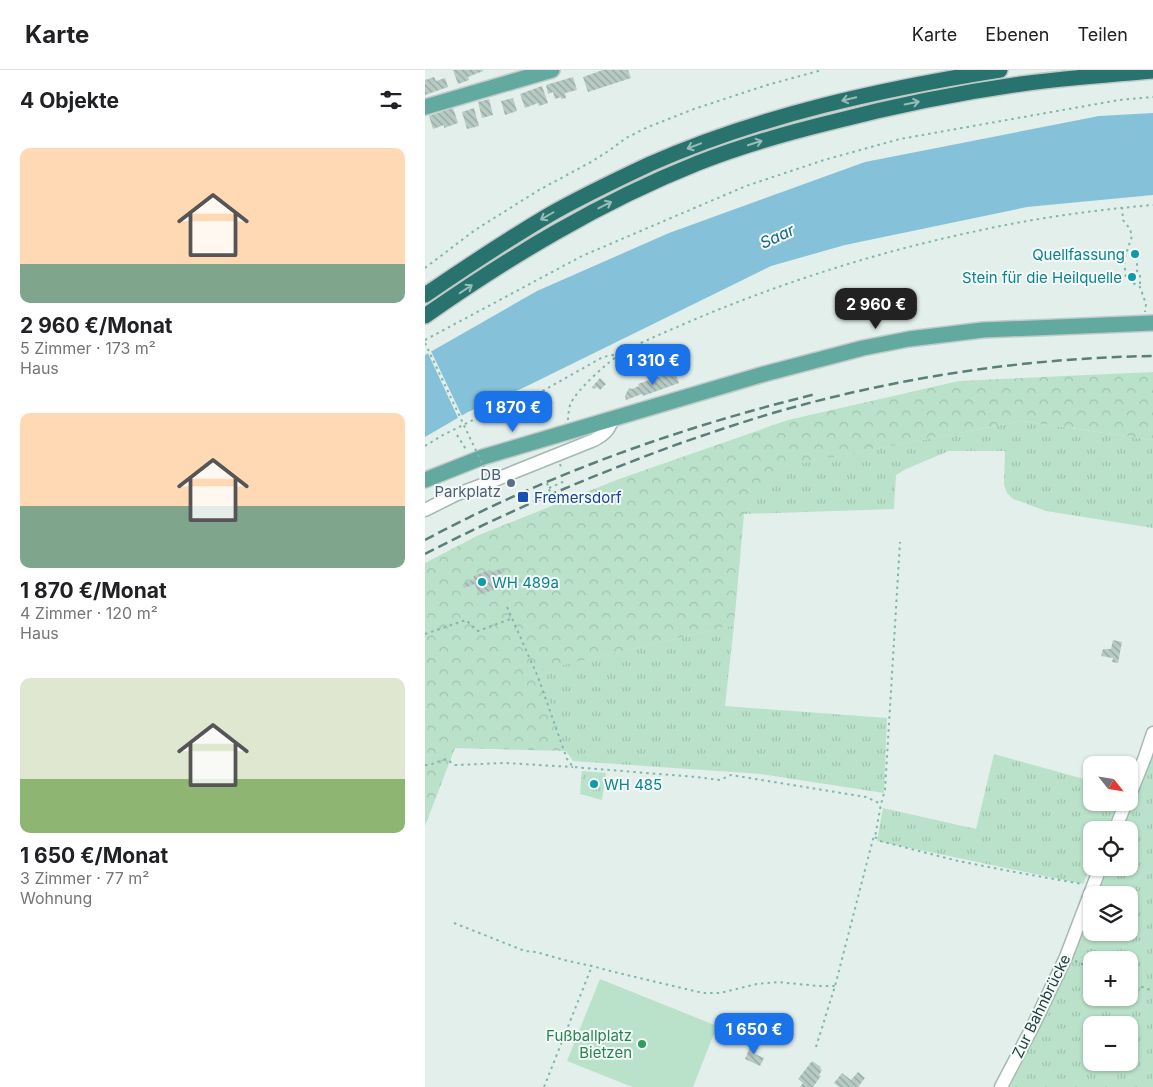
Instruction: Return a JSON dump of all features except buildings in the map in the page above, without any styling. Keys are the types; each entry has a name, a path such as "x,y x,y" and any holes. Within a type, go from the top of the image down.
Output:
{"highway":[{"path":"425,295 550,215 597,190 693,146 792,114 855,98 904,87 1000,70"},
{"path":"425,316 516,255 605,205 699,162 752,144 859,115 958,94 1020,84 1153,71"}],"main road":[{"path":"425,107 552,70"},
{"path":"425,480 483,457 810,361 863,348 909,339 983,330 1153,323"}],"street":[{"path":"425,510 455,495 594,440 610,428 613,419"},
{"path":"1138,775 1153,734"},
{"name":"Zur Bahnbrücke","path":"1092,886 1096,876"},
{"name":"Zur Bahnbrücke","path":"1001,1087 1066,957 1083,911"}],"path":[{"path":"425,268 483,225 539,190 610,150 626,138 648,127 694,109 767,85 822,70"},
{"path":"488,476 425,342 582,256 746,186 824,160 901,139 1119,100 1153,97"},
{"path":"568,432 569,411 577,393 618,356 638,344 721,309 840,266 881,254 977,231 1029,221 1153,204"},
{"path":"1122,208 1123,220 1130,229 1132,236 1124,260 1126,279 1140,287"},
{"path":"1135,257 1137,271 1140,274 1140,287 1146,304"},
{"path":"425,446 497,408 539,393 603,357 618,356"},
{"path":"457,435 469,455"},
{"path":"479,466 487,463"},
{"path":"549,488 565,481"},
{"path":"547,483 551,492"},
{"path":"816,1047 835,986 875,837 885,790 900,542"},
{"path":"507,607 538,677 567,759 573,767"},
{"path":"425,634 467,620 478,631 513,618"},
{"path":"425,765 446,759 455,765 505,763 720,780 731,775 866,797 881,804"},
{"path":"875,837 880,841 959,861 1092,886"},
{"path":"454,923 525,951 536,952 703,993 720,994 757,984 778,982 835,986"},
{"path":"1066,957 1083,964"},
{"path":"544,1087 592,966"},
{"path":"1138,985 1153,991"}],"green space":[{"path":"1153,372 1153,440 1022,421 776,468 744,514 734,625 538,671 566,751 455,748 425,826 425,563 479,535 619,479 788,420 959,381"},
{"path":"1022,421 1153,440 1153,528 1046,511 1013,499 1007,493 1004,485 1005,451 949,451 906,469 896,475 894,509 744,514 775,468"},
{"path":"734,625 725,706 887,718 884,793 761,774 573,761 566,751 537,671"},
{"path":"1153,738 1153,1087 1010,1087 1074,956 1083,933 1083,941 1138,941 1138,886 1101,886 1105,876 1138,876 1138,821 1125,821 1128,811 1138,811 1138,783"},
{"path":"994,754 1083,779 1083,811 1114,811 1110,821 1083,821 1083,876 1086,876 1083,884 877,841 883,808 976,829"},
{"path":"582,771 606,773 602,800 580,794"},
{"name":"Fußballplatz Bietzen","path":"600,979 717,1026 693,1087 632,1087 567,1061"}],"water":[{"name":"Saar","path":"1153,113 1153,195 1027,207 845,245 771,266 525,387 468,412 425,437 425,355 537,291 669,233 865,162 1099,116"}],"pier":[{"path":"430,349 463,418 459,420 427,351"}],"railway":[{"path":"425,554 551,494 681,443 787,409 877,387 968,371 1060,360 1153,356"},
{"path":"425,540 519,494 616,455 715,421 816,394"}],"place":[{"name":"Quellfassung","path":"1135,254"},
{"name":"Stein für die Heilquelle","path":"1132,277"},
{"name":"DB Parkplatz","path":"511,483"},
{"name":"Fremersdorf","path":"523,497"},
{"name":"WH 489a","path":"482,582"},
{"name":"WH 485","path":"594,784"},
{"name":"Fußballplatz Bietzen","path":"642,1044"}]}
